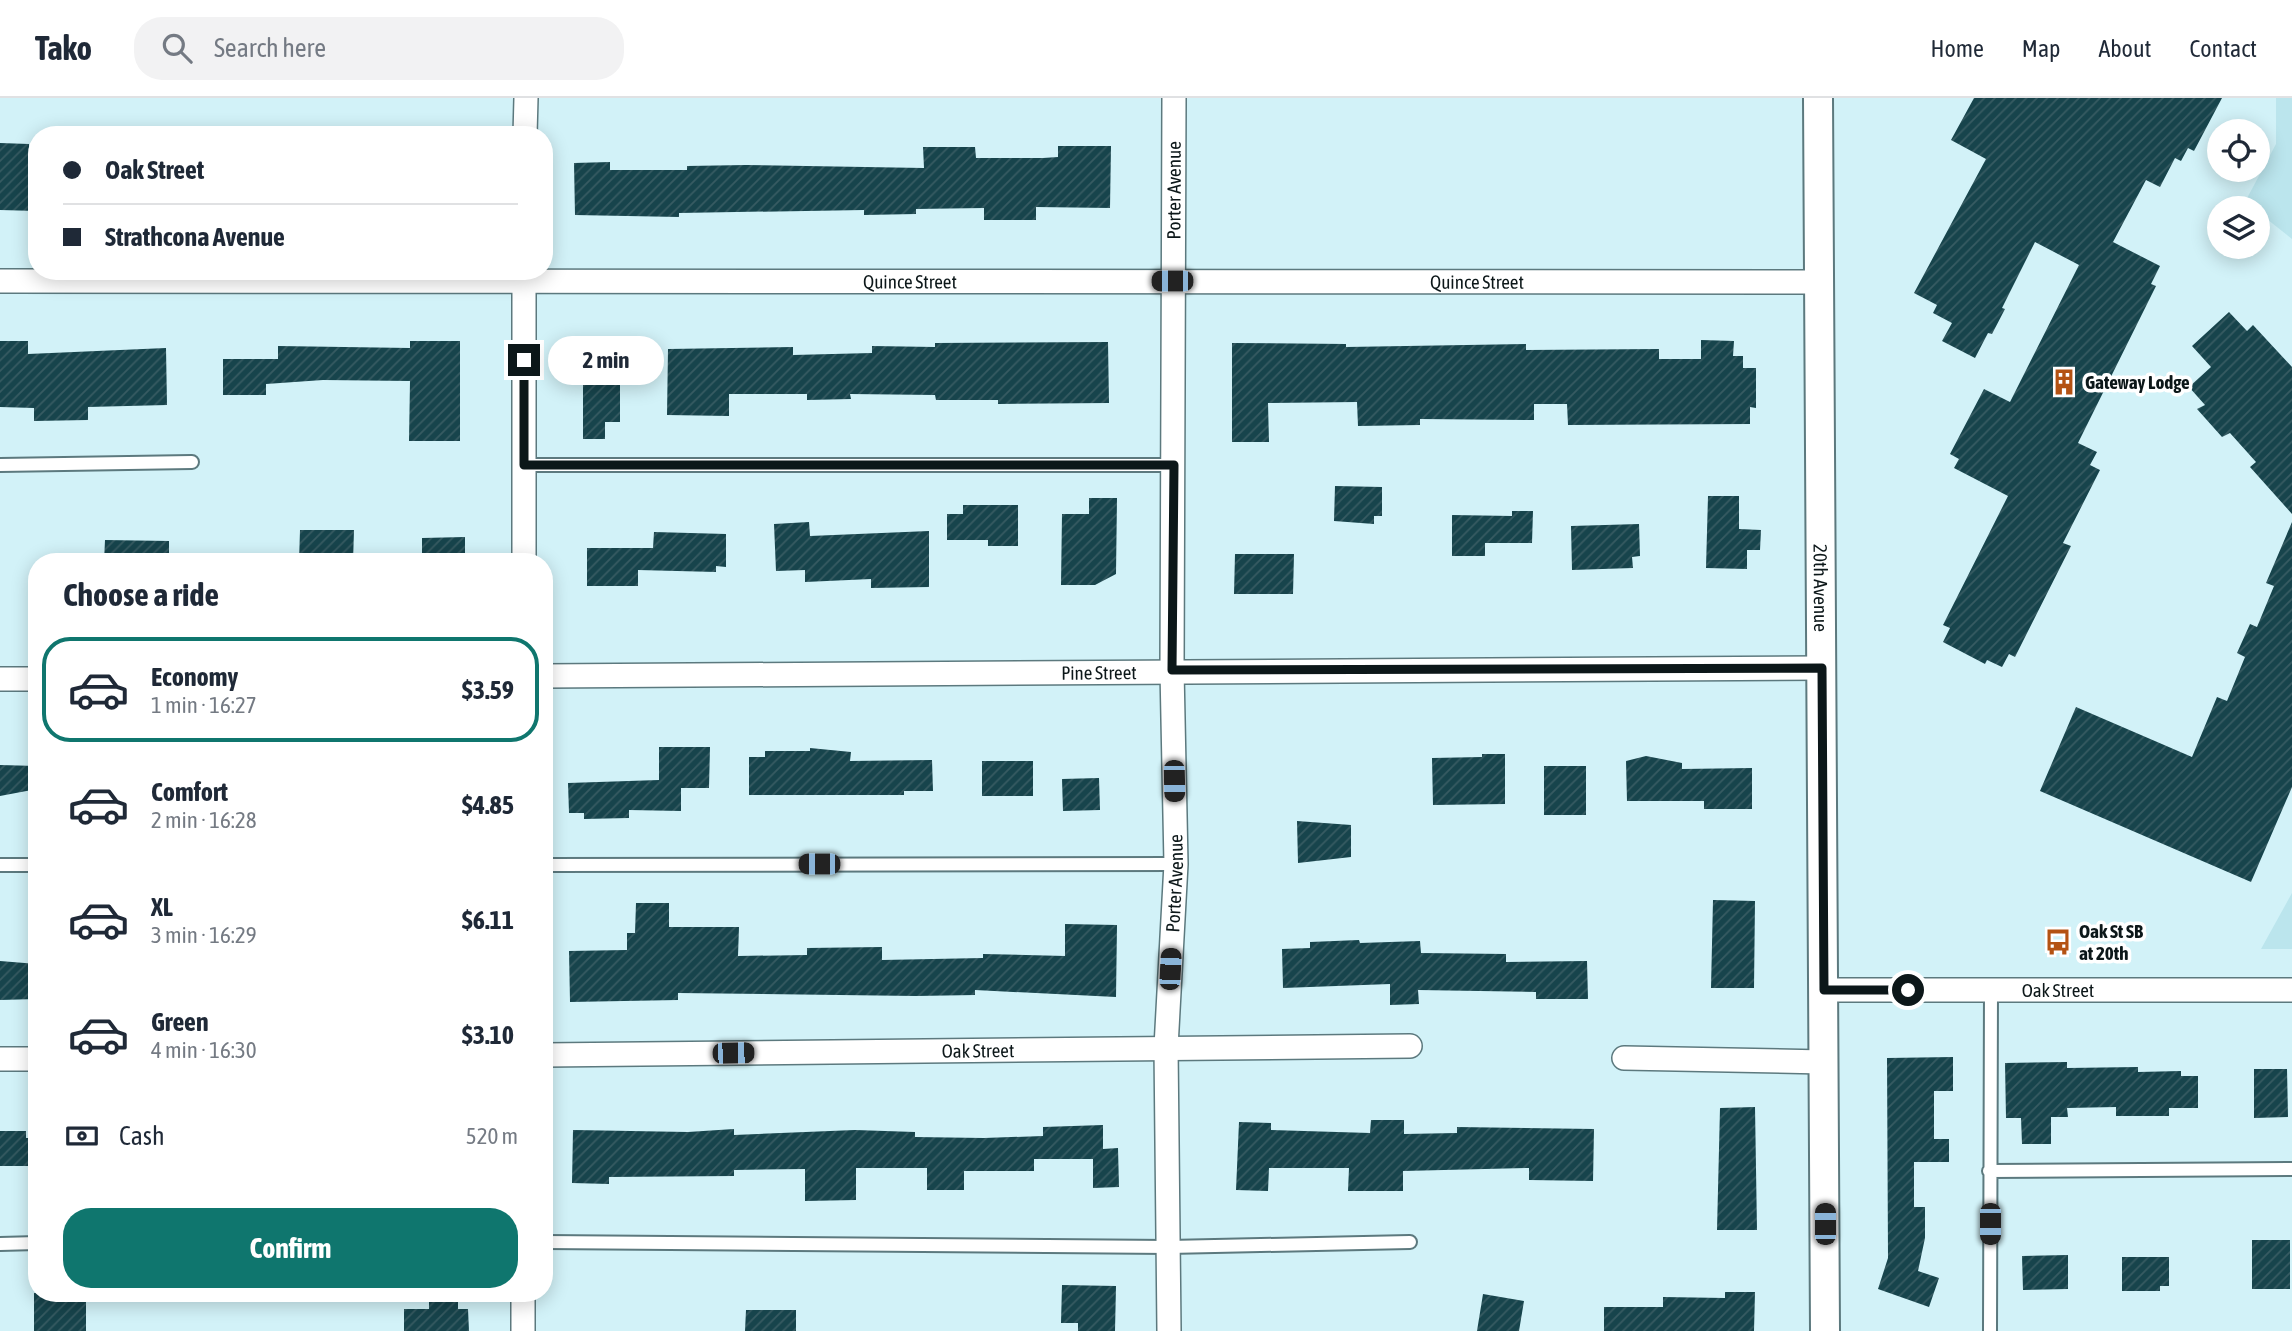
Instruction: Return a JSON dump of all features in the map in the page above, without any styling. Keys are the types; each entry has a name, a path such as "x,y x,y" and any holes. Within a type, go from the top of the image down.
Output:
{"street":[{"path":"525,126 526,98"},
{"name":"Porter Avenue","path":"1169,1331 1166,1047 1176,864 1172,670 1174,98"},
{"name":"20th Avenue","path":"1818,98 1825,1331"},
{"name":"Quince Street","path":"553,276 1819,282"},
{"name":"Quince Street","path":"0,281 105,280"},
{"path":"524,280 524,553"},
{"name":"Pine Street","path":"553,676 1822,668"},
{"path":"0,679 28,679"},
{"name":"Oak Street","path":"1824,990 2292,990"},
{"name":"Oak Street","path":"553,1055 1410,1046"},
{"path":"1624,1058 1824,1062"},
{"path":"0,1059 28,1059"},
{"path":"523,1302 523,1331"}],"lane":[{"path":"0,465 192,462"},
{"path":"524,465 1174,465"},
{"path":"553,865 1176,864"},
{"path":"0,865 28,865"},
{"path":"1990,1331 1991,990"},
{"path":"1989,1171 2292,1169"},
{"path":"553,1242 1169,1247 1410,1242"},
{"path":"0,1244 28,1243"}],"shaded area":[{"path":"2276,98 2292,98 2292,239 2270,222 2270,196 2248,196 2256,182 2270,182 2270,155 2276,144"},
{"path":"2292,893 2292,949 2261,949"}],"building":[{"name":"Gateway Lodge","path":"1974,98 2222,98 2211,119 2207,119 2207,126 2194,151 2188,148 2181,161 2175,158 2160,187 2146,180 2113,242 2160,266 2151,284 2156,286 2078,443 2097,452 2090,465 2100,470 2063,543 2071,546 2015,657 2009,654 2002,667 1987,660 1985,664 1943,642 1950,628 1943,625 2008,496 1954,468 1959,459 1950,454 1984,389 2010,402 2079,265 2035,242 2002,308 2005,309 1975,358 1942,341 1952,323 1933,313 1937,305 1914,293 1986,159 1951,140"},
{"path":"0,143 28,144 28,211 0,210"},
{"path":"1058,146 1111,146 1110,208 1036,207 1036,220 984,220 984,208 916,209 916,214 864,215 864,210 679,213 679,217 575,215 574,163 610,162 610,170 687,170 687,166 746,165 924,168 923,147 975,147 976,158 1043,158 1058,157"},
{"path":"2229,312 2247,331 2253,325 2292,367 2292,514 2250,467 2256,462 2230,433 2222,437 2197,409 2205,405 2189,387 2211,367 2192,346"},
{"path":"1701,340 1734,341 1733,356 1743,356 1743,368 1756,368 1756,408 1750,407 1750,424 1568,425 1567,404 1534,404 1534,420 1420,419 1420,425 1358,426 1357,402 1268,403 1269,442 1232,442 1232,343 1346,344 1346,347 1526,344 1526,350 1659,349 1659,359 1701,359"},
{"path":"0,341 28,341 28,354 166,348 167,405 88,407 88,420 34,421 34,408 0,407"},
{"path":"410,341 460,341 460,441 409,441 410,381 323,380 266,384 266,395 223,395 223,359 278,359 278,346 410,348"},
{"path":"1108,342 1109,403 998,404 998,400 936,400 935,395 850,394 851,399 807,400 807,394 729,394 729,416 667,415 668,349 793,347 793,355 872,353 872,346 935,347 935,343"},
{"path":"583,356 620,356 620,422 605,422 605,439 583,439"},
{"path":"1335,486 1382,487 1382,516 1374,516 1374,524 1334,521"},
{"path":"1708,496 1739,496 1739,529 1761,530 1760,550 1747,550 1747,569 1706,568"},
{"path":"1089,498 1117,498 1116,574 1095,585 1061,585 1062,514 1089,514"},
{"path":"963,505 1018,505 1018,546 988,546 988,540 947,540 947,514 963,514"},
{"path":"1512,511 1533,511 1532,543 1485,543 1485,556 1452,556 1452,515 1512,516"},
{"path":"809,522 810,536 929,531 929,587 871,588 871,579 805,582 805,570 776,571 774,524"},
{"path":"2292,522 2292,787 2251,882 2040,791 2076,707 2192,757 2217,697 2227,701 2245,657 2237,653 2250,624 2257,627 2274,586 2266,583"},
{"path":"1639,524 1640,556 1632,557 1633,568 1572,570 1571,526"},
{"path":"300,530 354,530 353,553 299,553"},
{"path":"654,532 726,534 726,567 716,566 716,572 638,570 638,586 587,586 587,548 653,548"},
{"path":"465,537 465,553 422,553 422,538"},
{"path":"105,540 169,541 169,553 104,553"},
{"path":"1235,554 1294,554 1293,594 1234,594"},
{"path":"659,747 710,747 709,788 681,788 681,811 629,810 629,818 584,819 584,813 569,813 568,783 659,780"},
{"path":"810,748 851,752 850,761 932,760 933,791 904,791 904,795 749,795 749,757 765,757 765,751 810,751"},
{"path":"1482,754 1505,754 1505,804 1433,805 1432,758 1482,757"},
{"path":"1646,756 1682,763 1682,769 1752,768 1752,809 1704,809 1704,801 1627,801 1626,761"},
{"path":"982,761 1033,761 1033,796 982,796"},
{"path":"0,765 28,766 28,791 0,796"},
{"path":"1544,766 1586,766 1586,815 1544,815"},
{"path":"1099,778 1100,810 1063,811 1062,779"},
{"path":"1297,821 1351,825 1351,857 1298,863"},
{"path":"1713,900 1755,901 1754,988 1711,988"},
{"path":"636,903 669,903 669,927 739,927 738,956 807,955 807,948 882,947 882,960 983,958 983,954 1065,956 1065,924 1117,925 1116,997 975,990 975,995 916,996 678,993 678,1000 570,1002 569,951 627,950 627,933 635,933"},
{"path":"1359,940 1360,943 1420,941 1421,953 1506,954 1506,962 1587,961 1588,999 1536,999 1536,992 1418,990 1419,1004 1390,1005 1390,984 1283,988 1282,949 1310,948 1310,942"},
{"path":"0,961 28,963 28,999 0,1000"},
{"path":"1953,1057 1953,1091 1934,1091 1934,1139 1949,1139 1949,1162 1914,1162 1914,1207 1925,1207 1925,1238 1918,1271 1939,1278 1929,1307 1878,1289 1888,1258 1887,1058"},
{"path":"2067,1062 2067,1068 2138,1067 2138,1072 2181,1071 2181,1076 2198,1076 2198,1108 2169,1108 2169,1116 2116,1116 2116,1107 2067,1108 2068,1117 2051,1117 2051,1144 2022,1144 2021,1118 2006,1118 2005,1063"},
{"path":"2254,1069 2287,1069 2288,1117 2254,1118"},
{"path":"1755,1107 1757,1230 1717,1230 1720,1108"},
{"path":"1371,1120 1404,1120 1404,1134 1457,1133 1457,1127 1594,1129 1593,1181 1529,1180 1529,1168 1403,1171 1403,1191 1348,1191 1349,1168 1269,1168 1268,1191 1236,1190 1239,1122 1271,1123 1271,1130 1370,1133"},
{"path":"1103,1125 1103,1149 1118,1148 1119,1187 1093,1188 1093,1159 1034,1159 1034,1171 964,1171 964,1190 927,1190 927,1168 856,1168 856,1200 805,1201 805,1169 734,1170 734,1176 609,1177 609,1184 572,1183 573,1130 688,1132 734,1129 734,1135 855,1130 915,1132 915,1137 984,1138 1043,1136 1043,1127"},
{"path":"0,1131 26,1131 28,1166 0,1166"},
{"path":"2252,1240 2290,1240 2290,1289 2252,1289"},
{"path":"2068,1255 2068,1289 2023,1290 2022,1256"},
{"path":"2122,1257 2169,1257 2169,1286 2160,1286 2160,1291 2122,1291"},
{"path":"1062,1285 1116,1286 1115,1331 1078,1331 1078,1323 1061,1323"},
{"path":"1725,1292 1755,1292 1754,1331 1604,1331 1604,1307 1663,1307 1663,1297 1725,1298"},
{"path":"1483,1294 1524,1301 1519,1331 1477,1331"},
{"path":"34,1302 86,1302 86,1331 34,1331"},
{"path":"429,1302 458,1302 458,1309 468,1309 469,1331 404,1331 404,1309 429,1309"},
{"path":"746,1310 796,1310 796,1331 745,1331"}],"place":[{"name":"Gateway Lodge","path":"2064,382"},
{"name":"Oak St SB at 20th","path":"2058,942"}],"route":[{"path":"524,360 524,465 1174,465 1172,670 1822,668 1824,990 1908,990"}]}
